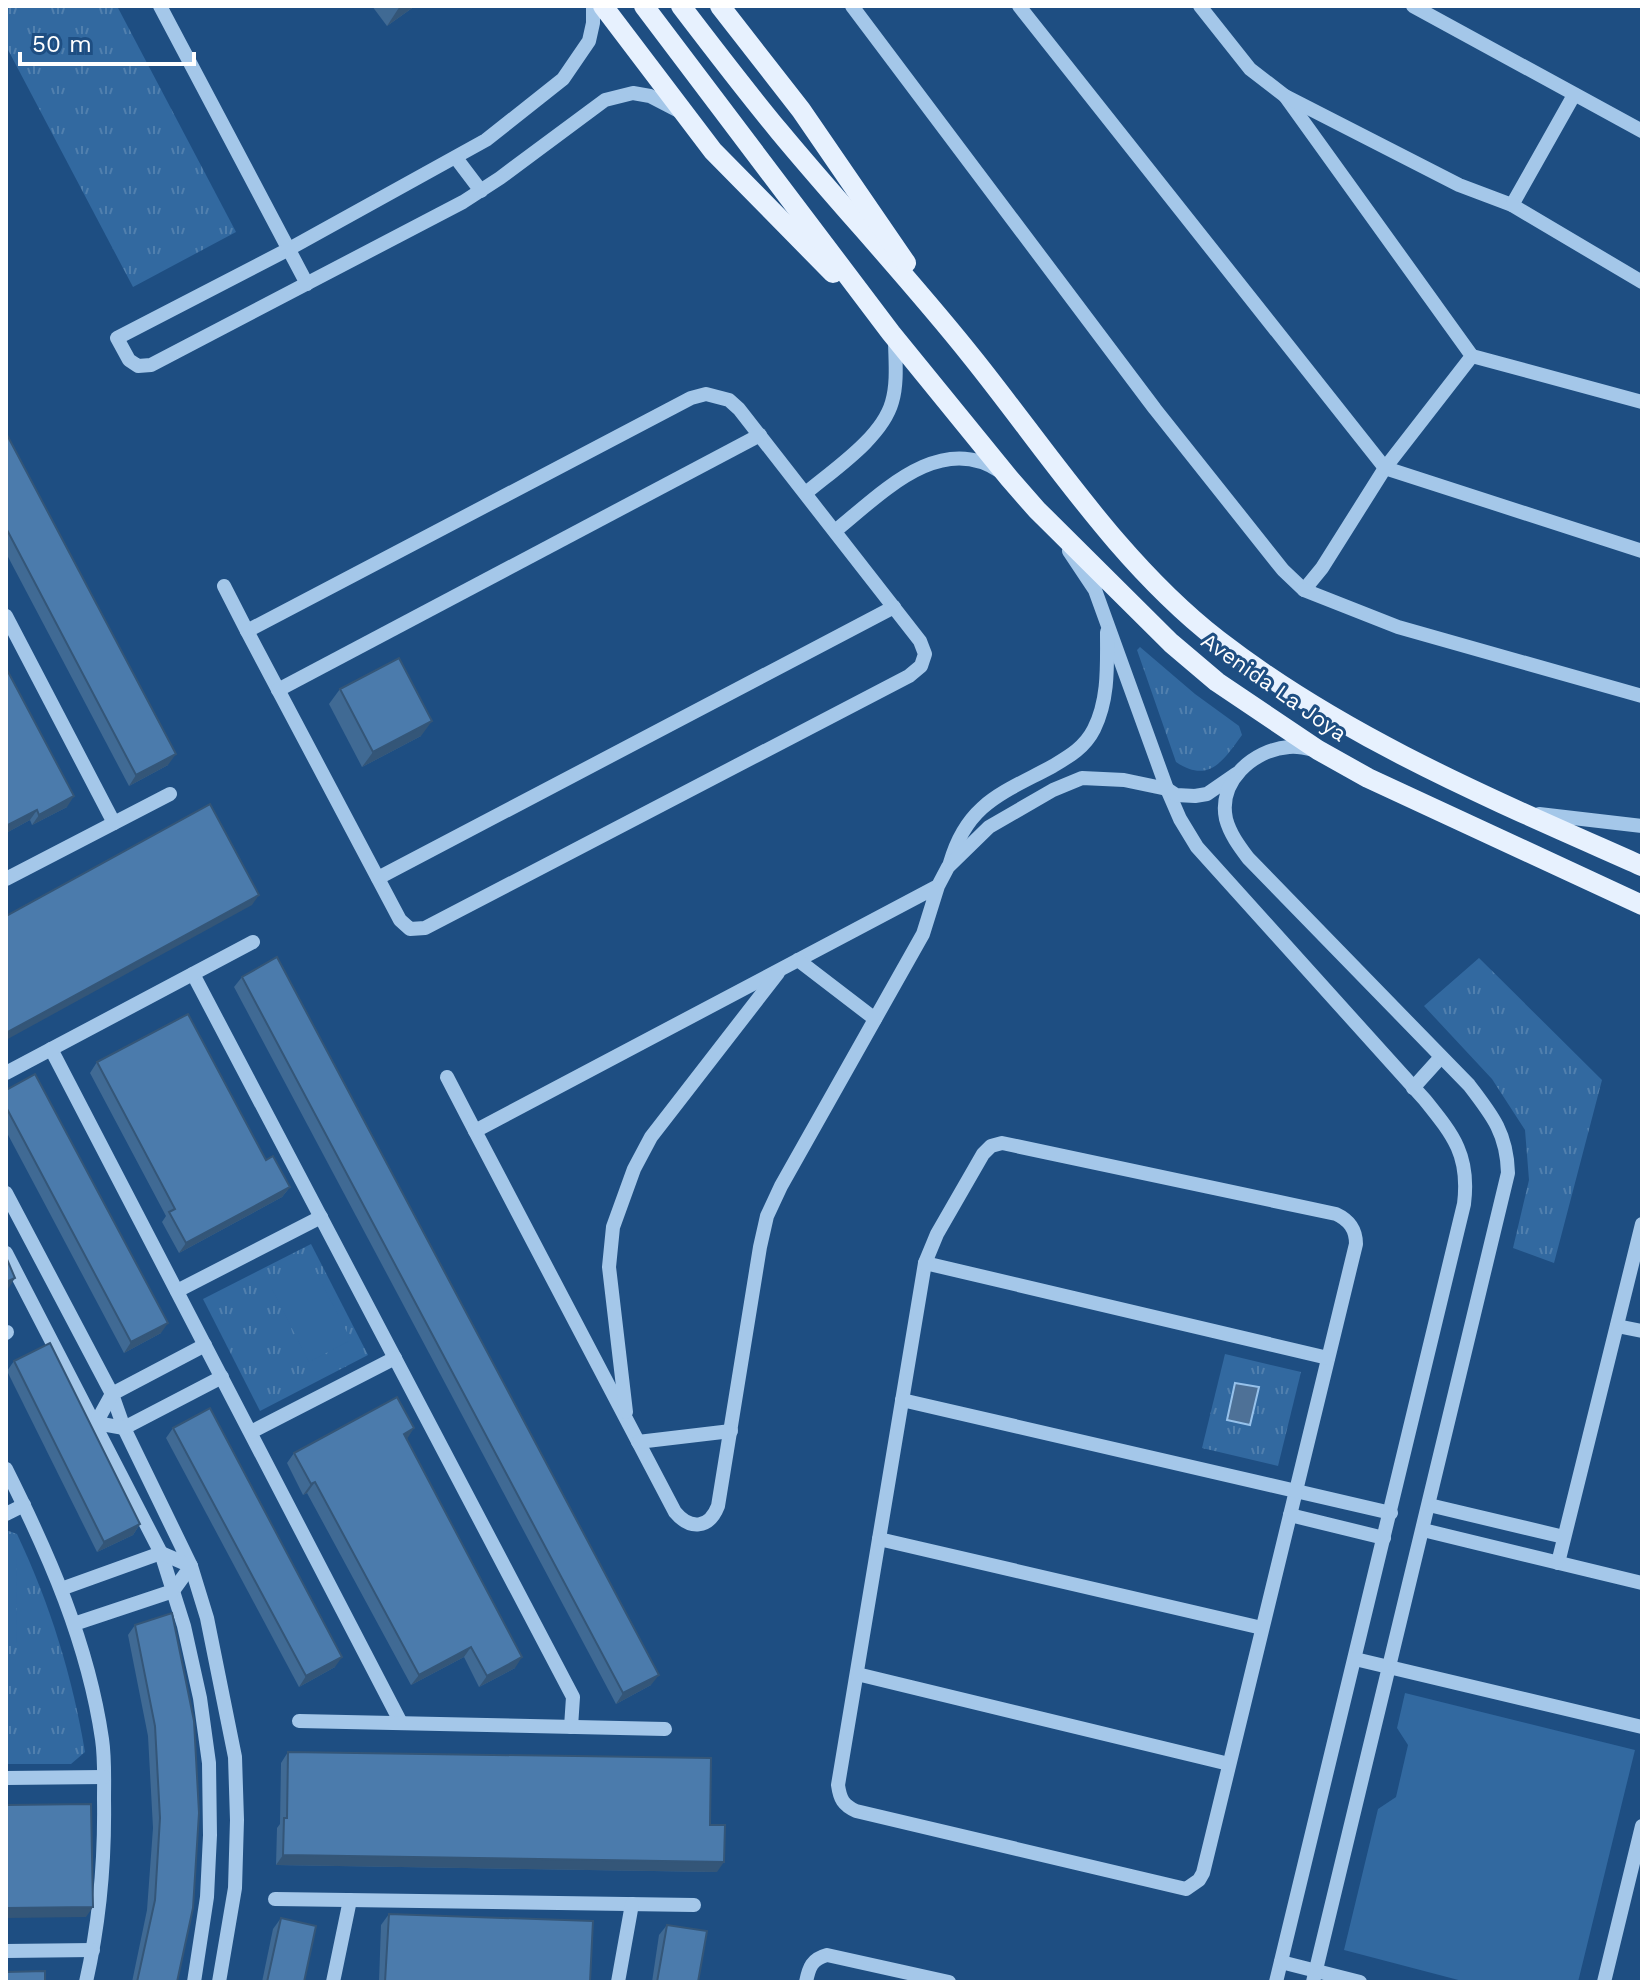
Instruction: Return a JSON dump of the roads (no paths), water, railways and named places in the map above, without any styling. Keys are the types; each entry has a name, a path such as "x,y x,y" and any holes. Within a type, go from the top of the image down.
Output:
{"main road":[{"path":"603,6 713,151 893,336"},
{"path":"644,6 893,336"},
{"path":"681,6 778,130 970,355"},
{"path":"720,6 801,110 970,355"},
{"name":"Avenida La Joya","path":"893,336 1037,510 1171,643 1217,682 1318,750 1368,778 1642,905"},
{"name":"Avenida La Joya","path":"970,355 1127,552 1175,603 1264,675 1374,741 1507,806 1642,866"}],"street":[{"path":"160,6 307,284"},
{"path":"593,6 589,41 563,79 486,140 289,249 117,338 129,360 138,366 151,365 481,191 605,100 633,93 650,96 668,103 688,119"},
{"path":"852,6 1155,409 1283,570 1304,590 1398,627 1642,696"},
{"path":"1019,6 1385,468 1642,551"},
{"path":"1200,6 1250,69 1285,96 1459,185 1512,205 1642,282"},
{"path":"1413,6 1642,131"},
{"path":"1512,205 1574,95"},
{"path":"1285,96 1472,356 1642,402"},
{"path":"456,158 481,191"},
{"path":"806,493 876,431 885,417 894,387 893,336"},
{"path":"1304,590 1322,568 1385,468 1472,356"},
{"path":"224,586 247,631 278,690 400,920 410,929 425,928 909,676 921,666 925,654 920,641 760,435 729,400 706,394 691,398 247,631"},
{"path":"278,690 760,435"},
{"path":"835,531 905,475 929,463 945,459 985,464 1009,478"},
{"path":"1037,510 1095,590 1167,789 1197,847 1413,1088 1449,1130 1461,1152 1466,1189 1391,1513 1276,1982"},
{"path":"378,878 894,607"},
{"path":"6,616 114,823"},
{"path":"447,1077 675,1512 692,1526 703,1525 714,1518 718,1506 767,1216 927,925 955,842 976,811 996,796 1065,759 1079,749 1093,732 1102,708 1107,680 1108,621"},
{"path":"948,867 1004,816 1071,782 1098,777 1167,789 1186,796 1207,794 1263,754 1292,746 1318,750"},
{"path":"1236,774 1225,796 1227,822 1234,838 1248,858 1469,1085 1496,1121 1505,1139 1508,1173 1315,1976"},
{"path":"6,879 170,794"},
{"path":"1507,806 1564,819 1642,826"},
{"path":"475,1131 938,886"},
{"path":"6,1073 253,942"},
{"path":"798,960 875,1019"},
{"path":"628,1423 609,1267 613,1227 634,1169 651,1137 780,969"},
{"path":"193,974 573,1697 571,1727"},
{"path":"51,1049 400,1721"},
{"path":"1413,1088 1441,1057"},
{"path":"1002,1143 1336,1214 1352,1226 1356,1244 1203,1873 1186,1889 887,1819 849,1808 840,1796 838,1785 925,1263 937,1234 983,1154 991,1146 1002,1143"},
{"path":"6,1193 112,1394 124,1428 191,1566 207,1618 235,1757 235,1888 219,1982"},
{"path":"177,1291 321,1217"},
{"path":"1558,1563 1642,1224"},
{"path":"6,1253 161,1553 173,1591 200,1698 209,1763 207,1897 194,1982"},
{"path":"925,1263 1328,1358"},
{"path":"1617,1326 1642,1331"},
{"path":"96,1423 112,1394 205,1345"},
{"path":"251,1432 395,1358"},
{"path":"96,1423 124,1428 222,1377"},
{"path":"902,1400 1391,1513"},
{"path":"638,1442 731,1431"},
{"path":"6,1469 74,1624 90,1680 102,1740 105,1860 86,1982"},
{"path":"6,1514 24,1505"},
{"path":"1429,1505 1564,1537"},
{"path":"1290,1515 1384,1538"},
{"path":"1423,1530 1642,1583"},
{"path":"879,1539 1262,1628"},
{"path":"61,1589 161,1553 191,1566"},
{"path":"74,1624 173,1591 191,1566"},
{"path":"1355,1659 1642,1727"},
{"path":"857,1674 1229,1764"},
{"path":"299,1721 665,1729"},
{"path":"6,1778 104,1777"},
{"path":"1604,1982 1642,1826"},
{"path":"275,1899 694,1905"},
{"path":"333,1982 350,1900"},
{"path":"618,1982 632,1904"},
{"path":"6,1951 93,1950"},
{"path":"806,1982 812,1963 827,1955 949,1982"},
{"path":"1281,1962 1315,1976 1360,1982"}]}
